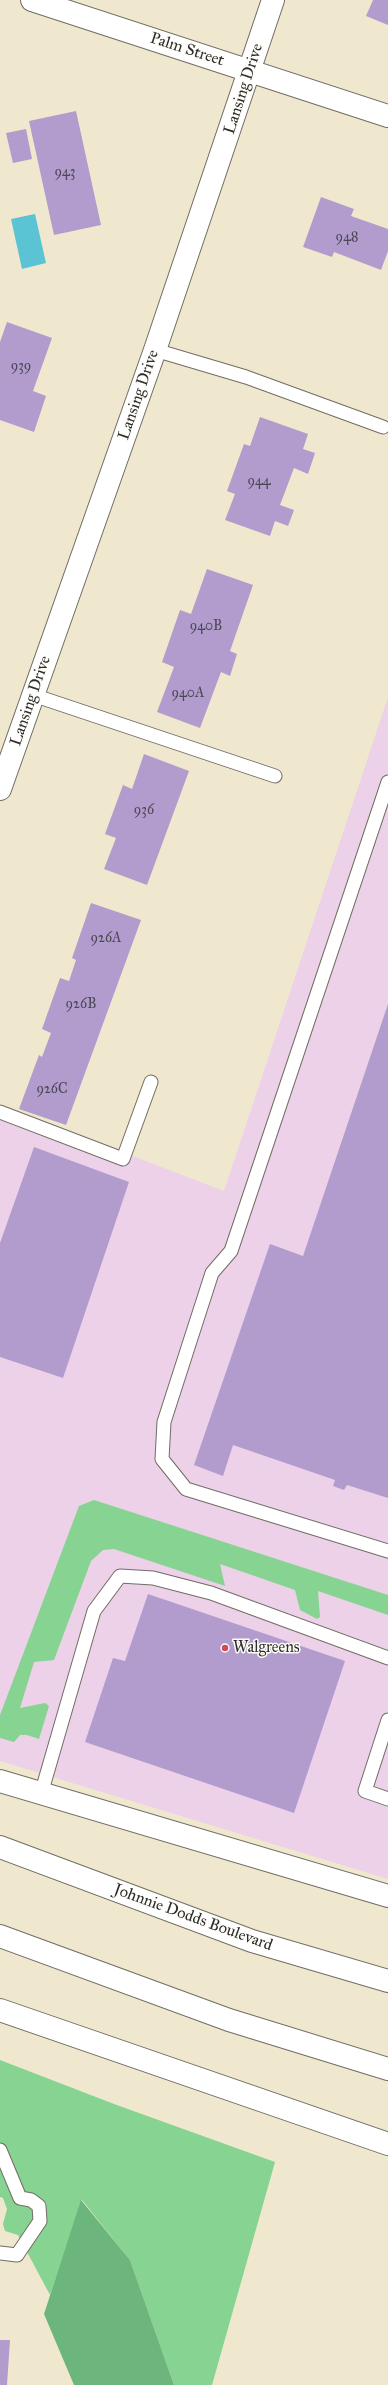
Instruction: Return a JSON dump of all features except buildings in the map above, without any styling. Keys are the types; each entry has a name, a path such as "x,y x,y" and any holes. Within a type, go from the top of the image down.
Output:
{"main road":[{"name":"Palm Street","path":"32,0 388,116"},
{"name":"Lansing Drive","path":"0,789 155,350 273,0"},
{"path":"0,1781 388,1896"},
{"name":"Johnnie Dodds Boulevard","path":"0,1847 252,1941 388,1981"},
{"path":"0,1936 229,2020 388,2069"},
{"path":"0,2010 388,2144"}],"lane":[{"path":"155,350 246,377 383,427"},
{"path":"34,695 275,776"},
{"path":"388,782 231,1251 212,1273 164,1422 162,1458 186,1489 388,1551"},
{"path":"0,1112 123,1159 151,1082"},
{"path":"41,1794 94,1611 120,1576 153,1578 211,1593 388,1658"},
{"path":"388,1720 365,1791 388,1799"},
{"path":"0,2150 20,2198 31,2200 39,2206 40,2221 17,2255 0,2253"}],"shaded area":[{"path":"388,697 388,1879 0,1761 0,1105 224,1191"}],"green space":[{"path":"94,1500 388,1595 388,1615 318,1591 320,1617 317,1619 300,1610 295,1590 220,1564 225,1586 114,1549 103,1550 91,1561 54,1660 34,1662 20,1708 45,1703 49,1706 39,1739 27,1735 20,1735 14,1742 0,1738 0,1715 79,1506"},
{"path":"0,2060 114,2104 275,2162 212,2385 174,2385 130,2260 82,2200 50,2295 18,2235 5,2231 3,2224 7,2209 3,2198 0,2197"},
{"path":"81,2200 130,2260 174,2385 74,2385 44,2314"}],"water":[{"path":"35,214 46,263 22,269 11,219"}],"place":[{"name":"Walgreens","path":"225,1648"}]}
